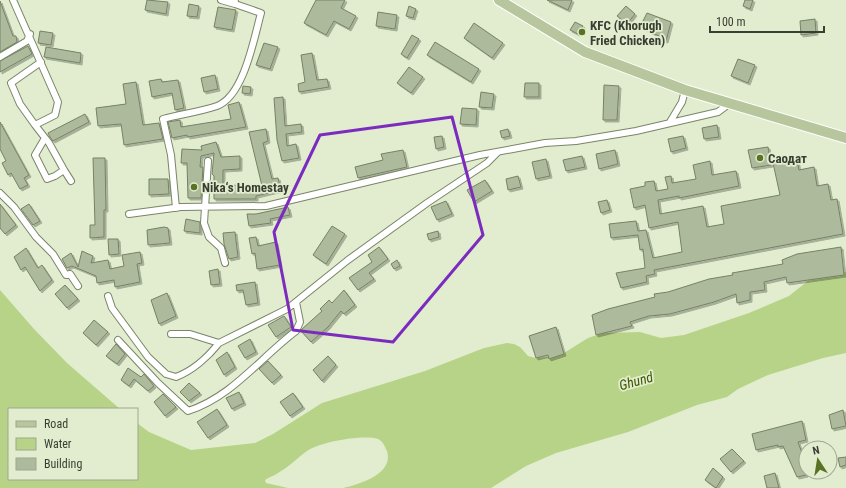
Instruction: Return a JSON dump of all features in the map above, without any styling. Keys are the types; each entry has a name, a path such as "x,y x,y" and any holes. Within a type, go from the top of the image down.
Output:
{"main road":[{"path":"499,0 585,52 685,90 846,138"}],"street":[{"path":"13,0 30,34 58,102 55,115 36,125"},
{"path":"176,208 171,155 163,119 218,105 227,100 241,80 261,13 235,2 221,0"},
{"path":"0,57 28,41 30,34"},
{"path":"41,62 11,83 20,104 45,138 71,181"},
{"path":"670,122 682,102 685,90"},
{"path":"129,214 176,208 266,206 498,152 545,143 576,141 628,132 718,112 730,103"},
{"path":"45,138 34,155 47,179 64,170"},
{"path":"108,296 112,308 148,356 166,374 176,377 183,374 211,352 219,343 287,309 348,260 427,203 487,163 498,152"},
{"path":"208,161 205,207 206,230 221,248 225,263"},
{"path":"0,193 14,207 36,237 54,254 66,274 70,274 78,286"},
{"path":"118,340 158,383 188,411 225,392 296,331 300,322 296,302"},
{"path":"171,334 190,334 219,343"}],"highlighted area":[{"path":"452,117 483,235 393,342 293,330 274,232 320,135"}],"water":[{"name":"Ghund","path":"846,272 846,353 823,358 768,375 738,389 727,397 697,405 628,432 556,453 526,466 491,488 343,488 358,484 374,477 381,472 388,459 387,451 380,440 371,438 353,438 331,442 313,448 282,471 265,480 266,483 288,488 0,488 0,290 34,329 67,363 119,408 8,408 8,480 138,480 138,424 149,432 191,450 255,443 273,434 322,403 425,371 484,348 507,343 514,344 520,347 528,356 536,358 559,356 588,338 603,333 640,332 661,338 684,335 749,313 789,296 809,280 820,276"}],"building":[{"path":"147,0 168,2 166,14 145,10"},
{"path":"316,0 345,0 341,8 356,16 349,29 334,21 326,35 304,23"},
{"path":"547,0 572,0 568,10"},
{"path":"745,0 753,0 750,9 743,6"},
{"path":"0,1 13,36 16,36 17,42 0,52"},
{"path":"189,4 199,6 197,17 187,16"},
{"path":"409,6 416,9 413,18 406,16"},
{"path":"626,6 635,14 627,24 617,16"},
{"path":"218,7 236,10 232,30 214,27"},
{"path":"378,12 397,15 395,29 376,26"},
{"path":"647,13 671,22 666,41 658,39 659,36 640,27"},
{"path":"815,19 816,33 801,35 800,21"},
{"path":"575,22 583,26 578,34 570,30"},
{"path":"474,23 503,43 492,58 464,38"},
{"path":"40,31 53,33 51,45 38,43"},
{"path":"412,35 419,39 407,58 401,54"},
{"path":"435,42 479,69 471,82 427,55"},
{"path":"264,43 278,47 270,69 256,65"},
{"path":"28,46 32,54 0,72 0,61"},
{"path":"46,47 81,53 80,63 44,57"},
{"path":"312,53 317,80 327,79 329,87 299,92 298,84 305,82 301,55"},
{"path":"738,59 755,65 748,83 731,76"},
{"path":"409,67 423,77 411,93 397,83"},
{"path":"215,75 218,89 204,92 201,78"},
{"path":"161,79 162,82 178,80 184,108 175,110 172,93 152,97 149,81"},
{"path":"136,82 143,125 159,123 163,139 124,145 121,124 98,126 96,108 126,104 123,84"},
{"path":"525,83 539,83 539,97 524,97"},
{"path":"604,85 619,86 617,120 603,120"},
{"path":"243,86 251,87 250,94 242,93"},
{"path":"481,92 494,94 492,108 479,107"},
{"path":"283,97 285,126 301,124 302,132 286,134 287,146 296,144 299,158 282,161 277,140 274,98"},
{"path":"239,102 246,127 188,137 187,135 172,138 168,122 180,120 181,127 231,119 228,105"},
{"path":"462,108 477,109 476,125 460,124"},
{"path":"85,114 89,122 53,141 50,137 48,133"},
{"path":"0,122 29,175 24,178 28,185 20,189 11,173 8,175 2,163 6,161 0,149"},
{"path":"717,125 719,137 704,139 702,128"},
{"path":"266,129 268,141 263,143 272,179 278,178 281,190 256,196 256,199 214,199 214,176 212,174 214,153 201,156 200,167 203,167 201,198 188,198 187,163 181,163 182,149 202,150 201,146 216,142 221,157 240,156 240,169 223,170 223,185 262,186 249,132"},
{"path":"508,129 510,136 502,138 500,131"},
{"path":"442,136 444,147 436,149 434,137"},
{"path":"683,136 686,148 671,152 668,139"},
{"name":"Саодат","path":"768,147 771,165 752,168 748,150"},
{"path":"403,150 407,167 358,178 355,167 383,160 381,154"},
{"path":"615,150 618,164 599,169 596,154"},
{"path":"582,156 585,167 566,171 563,160"},
{"path":"93,158 105,158 106,210 104,210 104,237 90,238 90,225 95,225"},
{"path":"546,159 550,176 536,179 532,162"},
{"path":"797,159 799,170 814,167 817,186 828,184 831,200 837,199 843,234 654,270 655,274 646,276 647,282 621,288 616,273 645,268 643,249 640,250 638,235 611,238 609,224 636,221 638,231 646,230 653,258 682,252 678,222 649,228 645,205 634,208 630,189 645,186 645,182 654,181 656,191 668,189 665,177 671,176 672,183 696,179 693,165 710,161 712,175 736,171 739,186 679,198 679,196 658,200 660,214 703,206 707,227 724,224 721,206 780,195 773,163"},
{"path":"518,176 521,187 508,190 506,179"},
{"path":"149,179 168,179 169,194 149,195"},
{"path":"485,180 492,191 474,202 467,190"},
{"path":"607,200 610,210 601,213 598,202"},
{"path":"446,201 452,214 437,220 431,207"},
{"path":"0,204 16,225 5,234 0,228"},
{"path":"29,204 40,221 33,225 21,209"},
{"path":"288,207 290,215 270,219 271,223 249,226 247,214 256,214"},
{"path":"186,219 200,222 200,233 184,231"},
{"path":"332,226 345,234 326,264 313,255"},
{"path":"164,227 168,228 170,243 148,245 147,230"},
{"path":"438,231 439,237 429,240 427,234"},
{"path":"235,232 238,257 229,259 224,244 223,233"},
{"path":"256,237 258,246 276,242 280,265 257,269 255,253 252,254 249,238"},
{"path":"108,239 118,239 119,254 109,255"},
{"path":"379,247 388,259 369,273 374,279 358,290 349,278 372,262 368,255"},
{"path":"841,247 844,275 787,283 786,277 764,282 765,290 750,292 750,300 737,303 736,294 714,302 670,314 649,316 630,322 632,326 596,335 592,315 608,309 655,297 654,294 668,292 709,279 733,275 732,273 783,264 782,260 797,254"},
{"path":"26,248 38,268 42,265 52,280 40,291 25,267 21,270 14,257"},
{"path":"82,251 93,256 91,263 108,260 110,269 124,266 122,255 140,252 142,263 137,264 140,282 115,287 114,280 97,283 96,276 72,266 67,268 62,259 71,253 78,267"},
{"path":"397,260 400,266 394,269 391,264"},
{"path":"218,269 220,284 211,285 209,271"},
{"path":"255,282 258,303 246,305 243,290 237,291 236,285"},
{"path":"65,285 78,299 67,308 55,294"},
{"path":"344,290 355,305 344,314 341,311 328,327 311,342 301,331 302,329 322,311 320,309 329,300 332,303"},
{"path":"167,293 176,316 159,324 151,300"},
{"path":"284,316 291,327 276,337 268,325"},
{"path":"94,320 108,332 96,345 83,333"},
{"path":"556,327 564,354 549,359 548,355 536,358 529,336"},
{"path":"250,339 256,352 245,358 238,346"},
{"path":"116,344 125,354 117,364 106,356"},
{"path":"227,352 235,367 224,375 216,360"},
{"path":"328,356 336,365 322,381 313,370"},
{"path":"268,361 281,375 272,383 259,369"},
{"path":"128,368 141,377 144,374 154,386 148,391 134,379 129,386 121,380"},
{"path":"189,383 200,393 189,401 180,392"},
{"path":"239,392 244,403 232,409 226,398"},
{"path":"293,393 303,407 290,416 280,402"},
{"path":"163,394 176,407 165,416 154,402"},
{"path":"217,409 227,425 208,438 197,422"},
{"path":"843,410 846,426 832,429 829,415"},
{"path":"802,421 806,440 798,440 798,477 783,446 778,447 778,445 756,450 752,434"},
{"path":"732,449 744,461 731,472 720,459"},
{"path":"846,457 846,465 840,467 838,458"},
{"path":"713,468 723,477 716,488 705,480"},
{"path":"775,473 779,488 767,488 764,476"}],"place":[{"name":"KFC (Khorugh Fried Chicken)","path":"582,32"},
{"name":"Саодат","path":"760,158"},
{"name":"Nika‘s Homestay","path":"194,187"}]}
